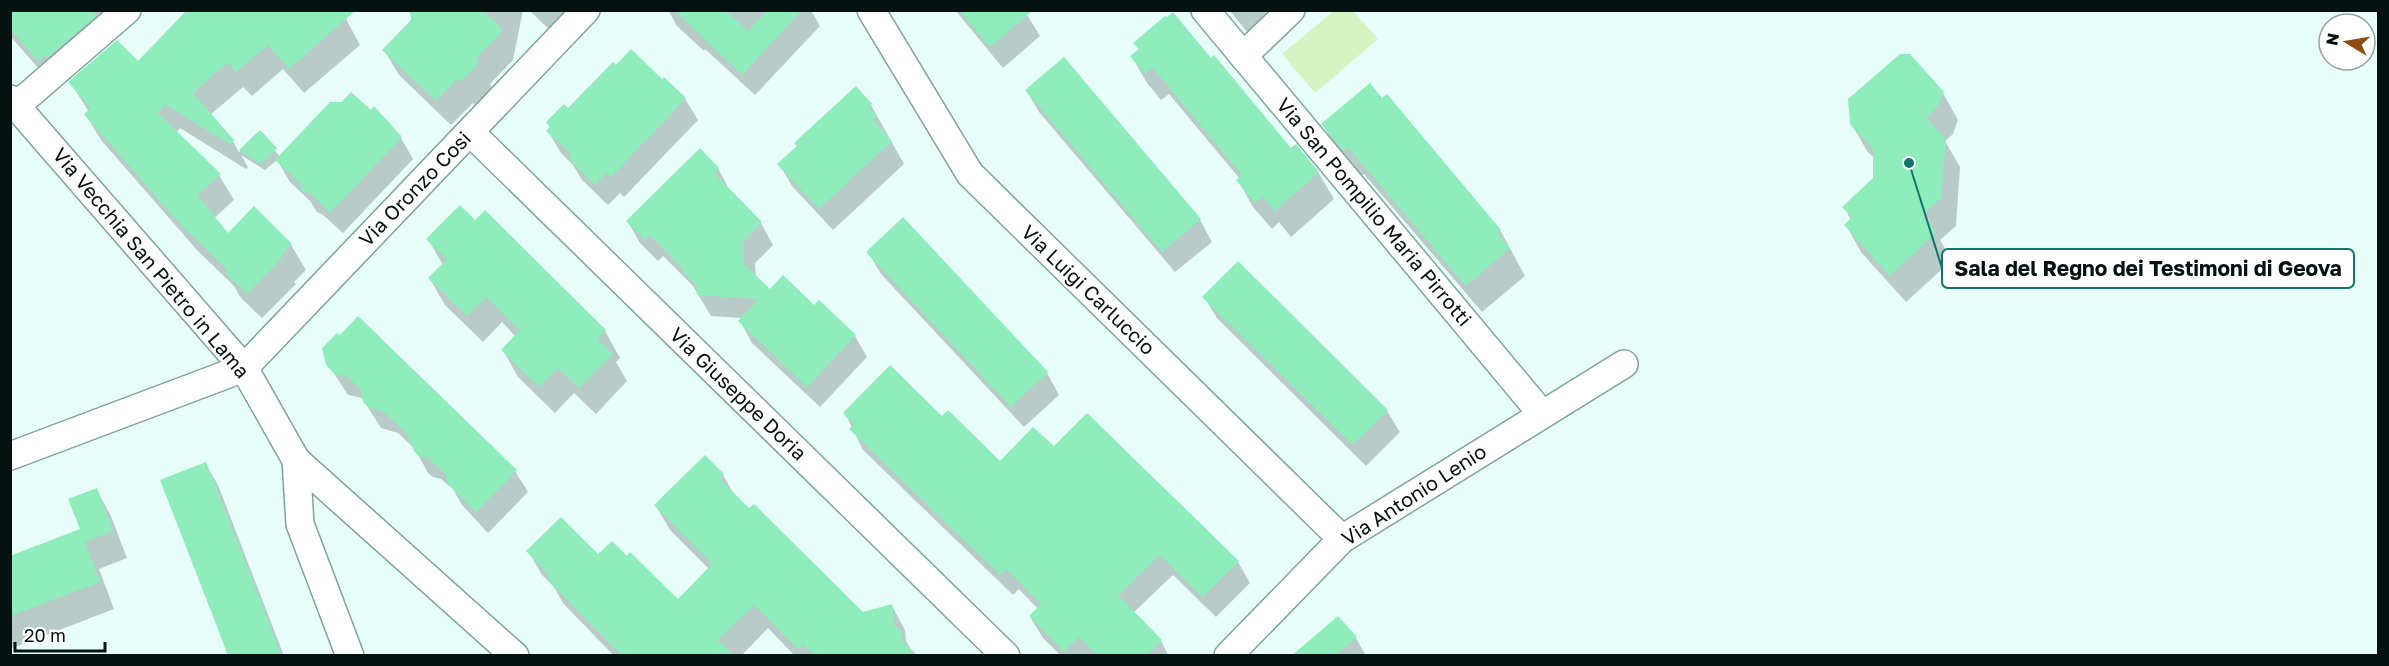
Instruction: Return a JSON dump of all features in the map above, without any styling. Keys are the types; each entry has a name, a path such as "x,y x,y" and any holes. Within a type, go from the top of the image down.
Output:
{"street":[{"path":"13,103 127,10"},
{"name":"Via Oronzo Cosi","path":"244,368 586,10"},
{"name":"Via Luigi Carluccio","path":"872,10 970,174 1342,539"},
{"name":"Via San Pompilio Maria Pirrotti","path":"1205,10 1542,414"},
{"path":"1243,56 1291,10"},
{"name":"Via Vecchia San Pietro in Lama","path":"13,103 244,368 296,459 514,655"},
{"name":"Via Giuseppe Doria","path":"470,132 1006,656"},
{"name":"Via Antonio Lenio","path":"1228,656 1342,539 1624,364"},
{"path":"10,456 244,368"},
{"path":"296,459 300,524 350,656"}],"green space":[{"path":"1335,10 1353,11 1378,39 1315,93 1282,54"}],"building":[{"path":"10,10 91,10 96,16 47,58 45,55 38,61 10,29"},
{"path":"187,10 356,10 289,69 268,45 236,72 228,62 193,93 234,140 231,145 165,104 158,113 221,174 197,195 228,233 254,206 292,244 281,256 282,258 247,294 225,273 228,270 181,225 84,114 91,108 68,82 117,40 138,61"},
{"path":"410,10 482,10 503,30 476,59 479,63 461,82 457,79 436,101 382,50 411,20"},
{"path":"674,10 725,10 748,31 767,10 802,10 742,75"},
{"path":"959,10 1033,10 990,47"},
{"path":"1173,12 1211,58 1214,55 1291,148 1296,144 1319,172 1275,211 1263,197 1255,203 1236,180 1242,175 1153,68 1145,74 1130,56 1139,49 1133,43"},
{"path":"631,49 686,98 611,177 606,173 595,185 568,158 572,155 546,131 550,127 546,122 564,104 568,108 613,62 616,65"},
{"path":"1900,54 1910,54 1944,92 1938,106 1926,118 1946,139 1941,198 1922,216 1937,232 1890,276 1844,225 1852,217 1842,207 1873,178 1873,149 1850,124 1848,99"},
{"path":"1064,57 1201,219 1162,252 1025,90"},
{"path":"1370,83 1382,98 1387,94 1501,230 1497,233 1510,248 1466,286 1353,153 1348,148 1343,151 1321,124"},
{"path":"856,86 872,104 869,107 877,116 873,120 892,141 819,209 777,164 797,146 794,143"},
{"path":"351,92 371,110 374,106 402,137 330,213 309,192 302,191 300,183 275,160 330,102 342,102"},
{"path":"260,130 277,148 261,164 239,150"},
{"path":"700,148 719,168 714,173 762,222 744,241 744,264 770,289 783,275 814,305 819,300 856,335 807,387 738,321 759,299 697,295 696,285 683,272 683,269 650,235 645,240 626,221"},
{"path":"460,205 475,220 485,210 606,330 597,339 613,354 579,388 558,368 539,387 501,350 520,330 486,297 467,316 428,278 447,259 426,239"},
{"path":"903,217 1048,372 1011,407 866,252"},
{"path":"1238,261 1388,410 1353,445 1202,297"},
{"path":"358,316 517,470 476,512 448,484 446,475 428,458 419,456 414,451 407,434 385,413 368,407 363,402 361,389 348,377 335,374 326,365 322,348 337,333 340,335"},
{"path":"890,365 942,416 948,410 1000,461 1033,427 1054,446 1087,413 1239,561 1203,597 1160,555 1118,595 1162,640 1147,656 1098,656 1079,637 1064,652 1029,616 1041,604 1006,569 1000,575 849,429 854,424 843,413"},
{"path":"705,455 724,474 720,479 749,508 754,504 863,612 892,604 894,624 904,635 900,639 918,656 814,656 803,644 798,649 754,605 718,640 734,656 622,656 547,579 550,576 526,551 561,517 598,554 612,541 627,556 630,552 678,599 712,564 654,505"},
{"path":"206,462 282,656 228,656 160,480"},
{"path":"97,488 113,531 85,542 100,582 10,616 10,556 80,529 68,499"},
{"path":"1338,616 1357,637 1335,656 1291,656"}],"place":[{"name":"Sala del Regno dei Testimoni di Geova","path":"1909,163"}]}
